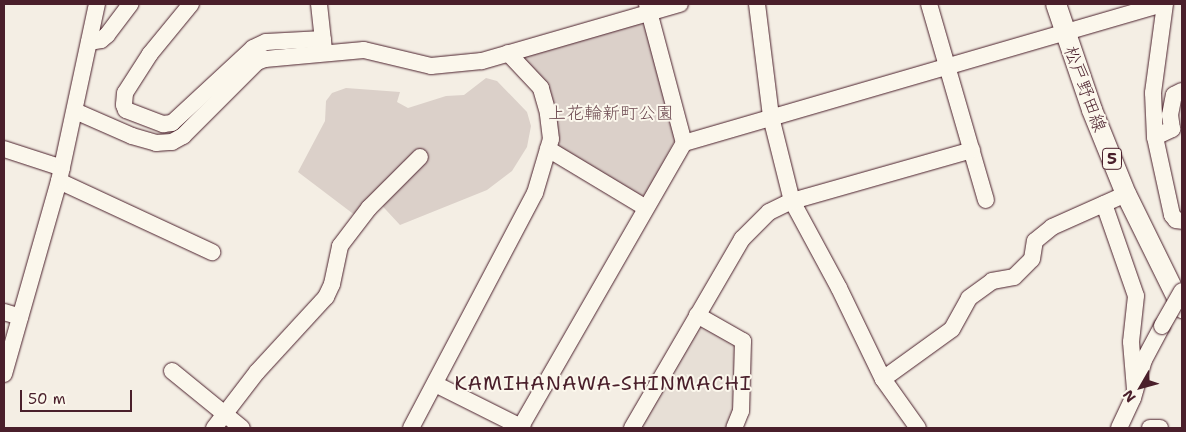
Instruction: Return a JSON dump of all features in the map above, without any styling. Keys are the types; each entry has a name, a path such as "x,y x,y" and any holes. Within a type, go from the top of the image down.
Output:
{"main road":[{"name":"松戸野田線","path":"1056,4 1092,110 1126,194 1182,308"}],"street":[{"path":"4,374 61,174 97,4"},
{"path":"89,42 107,35 130,4"},
{"path":"192,4 150,54 125,93 124,105 126,110 163,124 172,123 253,48 266,42 364,50 431,66 482,61 648,8 680,4"},
{"path":"319,4 323,46"},
{"path":"757,4 771,117 792,201 839,288 883,379 918,428"},
{"path":"929,4 986,200"},
{"path":"435,384 521,428 684,143 1064,31 1164,4 1153,93 1155,137 1172,215 1176,220 1182,221"},
{"path":"648,8 684,143"},
{"path":"75,111 132,136 156,144 172,142 183,136 257,62 323,46"},
{"path":"411,428 535,192 551,139 548,113 541,88 508,53"},
{"path":"1155,137 1172,129 1170,114 1174,96 1182,91"},
{"path":"4,149 61,174 212,252"},
{"path":"548,149 646,208"},
{"path":"632,428 742,239 769,212 792,201 972,150"},
{"path":"214,428 257,372 326,297 332,284 340,246 369,208 420,157"},
{"path":"883,379 952,329 969,298 992,281 1014,277 1032,258 1035,241 1052,227 1126,194"},
{"path":"1104,204 1136,296 1131,342 1135,390"},
{"path":"1119,428 1135,390 1144,360 1182,291"},
{"path":"4,312 20,317"},
{"path":"698,316 743,341 741,412 734,428"},
{"path":"172,371 242,428"},
{"path":"1150,428 1160,428"}],"shaded area":[{"path":"705,327 739,348 737,411 730,428 639,428 697,330"}],"green space":[{"name":"上花輪新町公園","path":"639,22 646,27 675,140 646,194 639,196 559,148 556,116 523,59 525,54"},
{"path":"486,78 497,81 527,112 531,126 527,147 512,171 487,190 400,225 374,197 356,216 298,172 325,121 326,101 332,93 346,88 400,92 397,102 408,108 446,96 464,95"}],"district":[{"name":"KAMIHANAWA-SHINMACHI","path":"603,383"}]}
